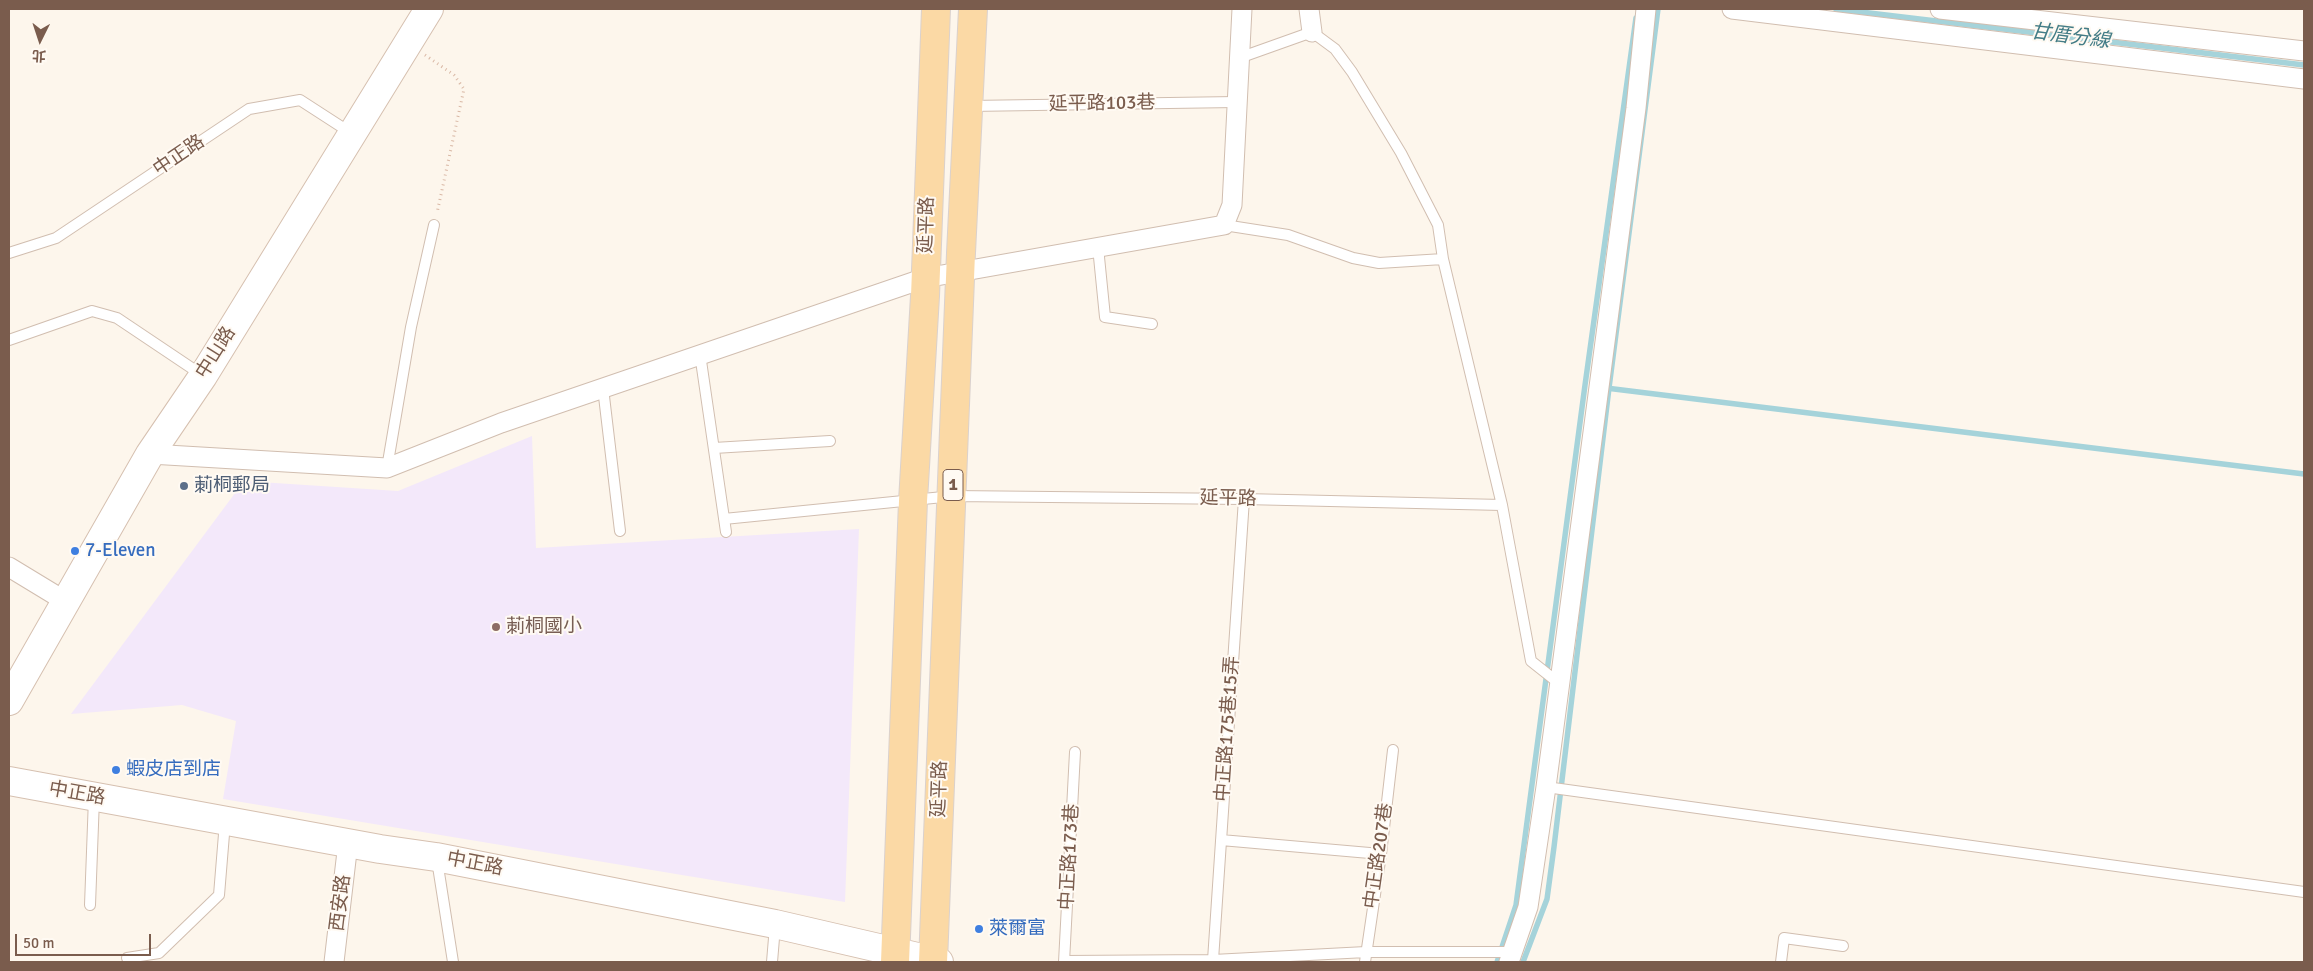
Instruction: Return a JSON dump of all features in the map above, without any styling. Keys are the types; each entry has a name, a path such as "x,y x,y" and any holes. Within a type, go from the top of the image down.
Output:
{"main road":[{"name":"延平路","path":"895,957 913,501 925,278 936,9"},
{"name":"延平路","path":"935,962 960,271 973,9"}],"street":[{"name":"中山路","path":"9,701 150,454 203,376 429,9"},
{"path":"150,454 387,468 501,423 925,278 1224,224 1232,205 1242,9"},
{"path":"1309,9 1312,32"},
{"path":"1511,957 1528,907 1546,788 1636,108 1646,9"},
{"path":"1732,9 2304,79"},
{"path":"1940,9 2304,52"},
{"path":"9,567 65,600"},
{"name":"中正路","path":"9,781 348,843 436,857 775,924 895,957 935,962"},
{"name":"西安路","path":"334,962 348,843"}],"lane":[{"path":"1240,58 1312,32 1335,49 1352,72 1402,153 1438,225 1443,259 1502,505 1531,662 1560,684"},
{"name":"中正路","path":"9,253 56,238 249,109 300,100 351,133"},
{"name":"延平路103巷","path":"969,106 1236,102"},
{"path":"387,468 411,327 434,224"},
{"path":"1224,224 1288,235 1353,258 1378,263 1443,259"},
{"path":"1098,247 1105,317 1152,324"},
{"path":"9,340 92,311 117,318 203,376"},
{"path":"700,354 726,532"},
{"path":"602,388 620,531"},
{"path":"714,448 830,441"},
{"name":"延平路","path":"724,519 953,496 1244,499 1502,505"},
{"name":"中正路175巷15弄","path":"1213,960 1244,499"},
{"name":"中正路207巷","path":"1366,957 1381,854 1393,750"},
{"name":"中正路173巷","path":"1064,962 1075,752"},
{"path":"1546,788 2304,892"},
{"path":"90,904 94,797"},
{"path":"127,958 160,953 219,895 225,821"},
{"path":"1221,840 1381,854"},
{"path":"436,857 453,962"},
{"path":"772,962 775,924"},
{"path":"1781,962 1784,938 1843,946"},
{"path":"1064,962 1366,957 1511,957"}],"path":[{"path":"408,44 454,75 464,89 434,224"}],"shaded area":[{"name":"莿桐國小","path":"532,436 536,548 859,529 845,902 223,799 236,721 182,705 71,714 244,481 398,491"}],"waterway":[{"path":"1523,962 1547,899 1609,388 1658,9"},
{"name":"甘厝分線","path":"1836,9 2304,65"},
{"path":"1497,962 1516,905 1636,18"},
{"path":"1606,388 2304,474"}],"place":[{"name":"莿桐郵局","path":"184,486"},
{"name":"7-Eleven","path":"75,551"},
{"name":"莿桐國小","path":"496,627"},
{"name":"蝦皮店到店","path":"116,770"},
{"name":"萊爾富","path":"979,929"}]}
